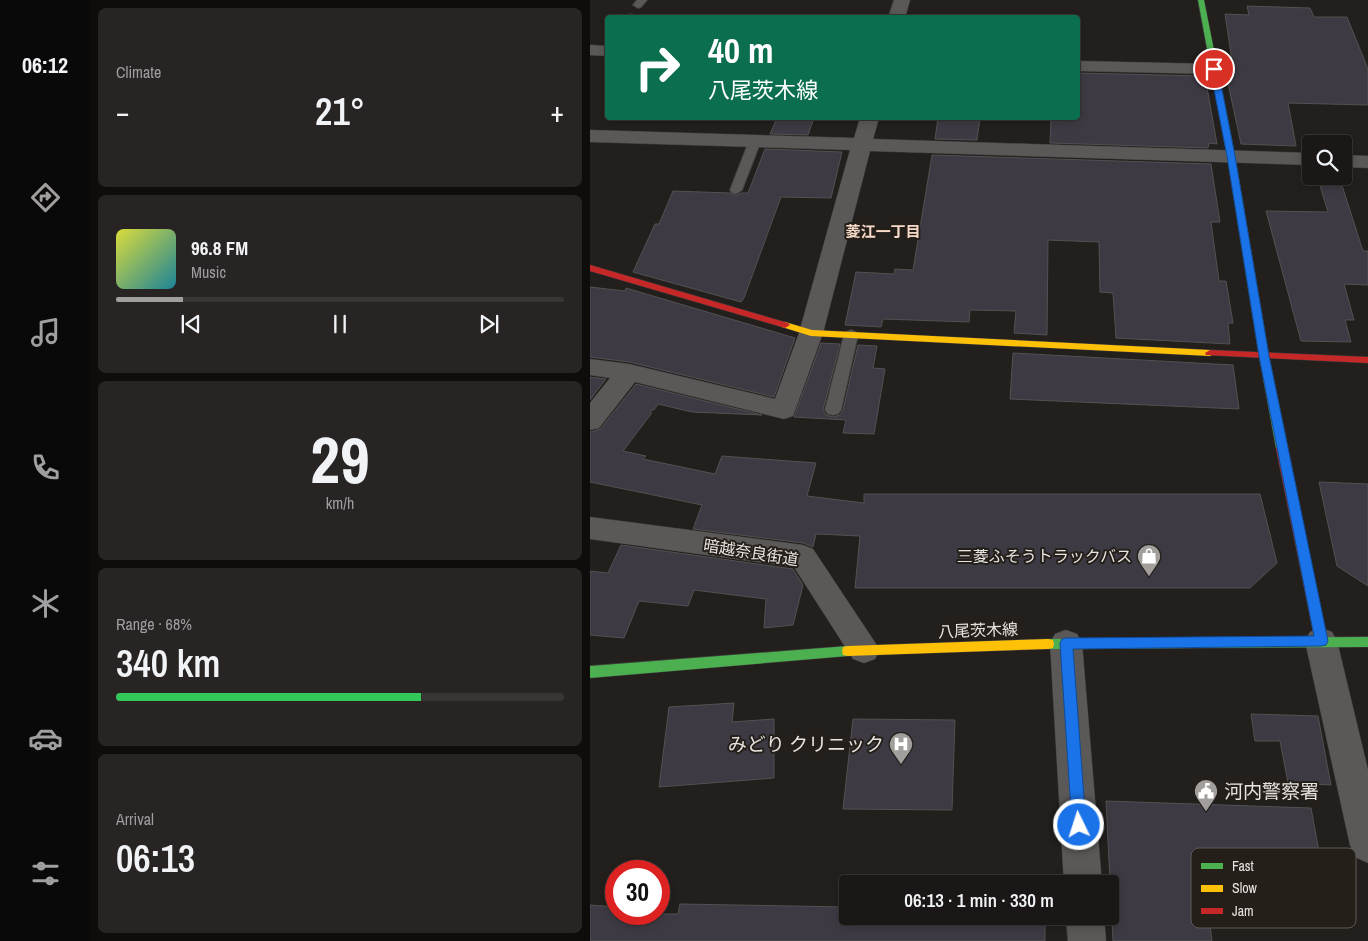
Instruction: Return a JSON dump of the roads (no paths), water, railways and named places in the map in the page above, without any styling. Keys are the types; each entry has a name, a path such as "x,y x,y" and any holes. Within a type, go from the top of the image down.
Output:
{"street":[{"path":"897,15 902,0"},
{"path":"1201,0 1231,156 1264,356 1321,641 1368,846"},
{"path":"590,50 605,51"},
{"path":"1080,66 1214,69"},
{"path":"590,367 629,372 784,410 811,333 868,120"},
{"path":"590,136 1302,159"},
{"path":"1352,161 1368,162"},
{"path":"590,268 811,333 1368,360"},
{"path":"590,421 629,372"},
{"name":"暗越奈良街道","path":"590,528 803,557 864,650"},
{"name":"八尾茨木線","path":"590,672 864,650 1066,643 1368,642"},
{"path":"1066,643 1082,875"},
{"path":"1086,925 1087,941"}],"lane":[{"path":"736,190 755,141"},
{"path":"833,410 851,335"}],"place":[{"name":"三菱ふそうトラックバス","path":"1149,577"},
{"name":"みどり クリニック","path":"901,765"},
{"name":"河内警察署","path":"1206,812"}],"district":[{"name":"菱江一丁目","path":"883,231"}]}
